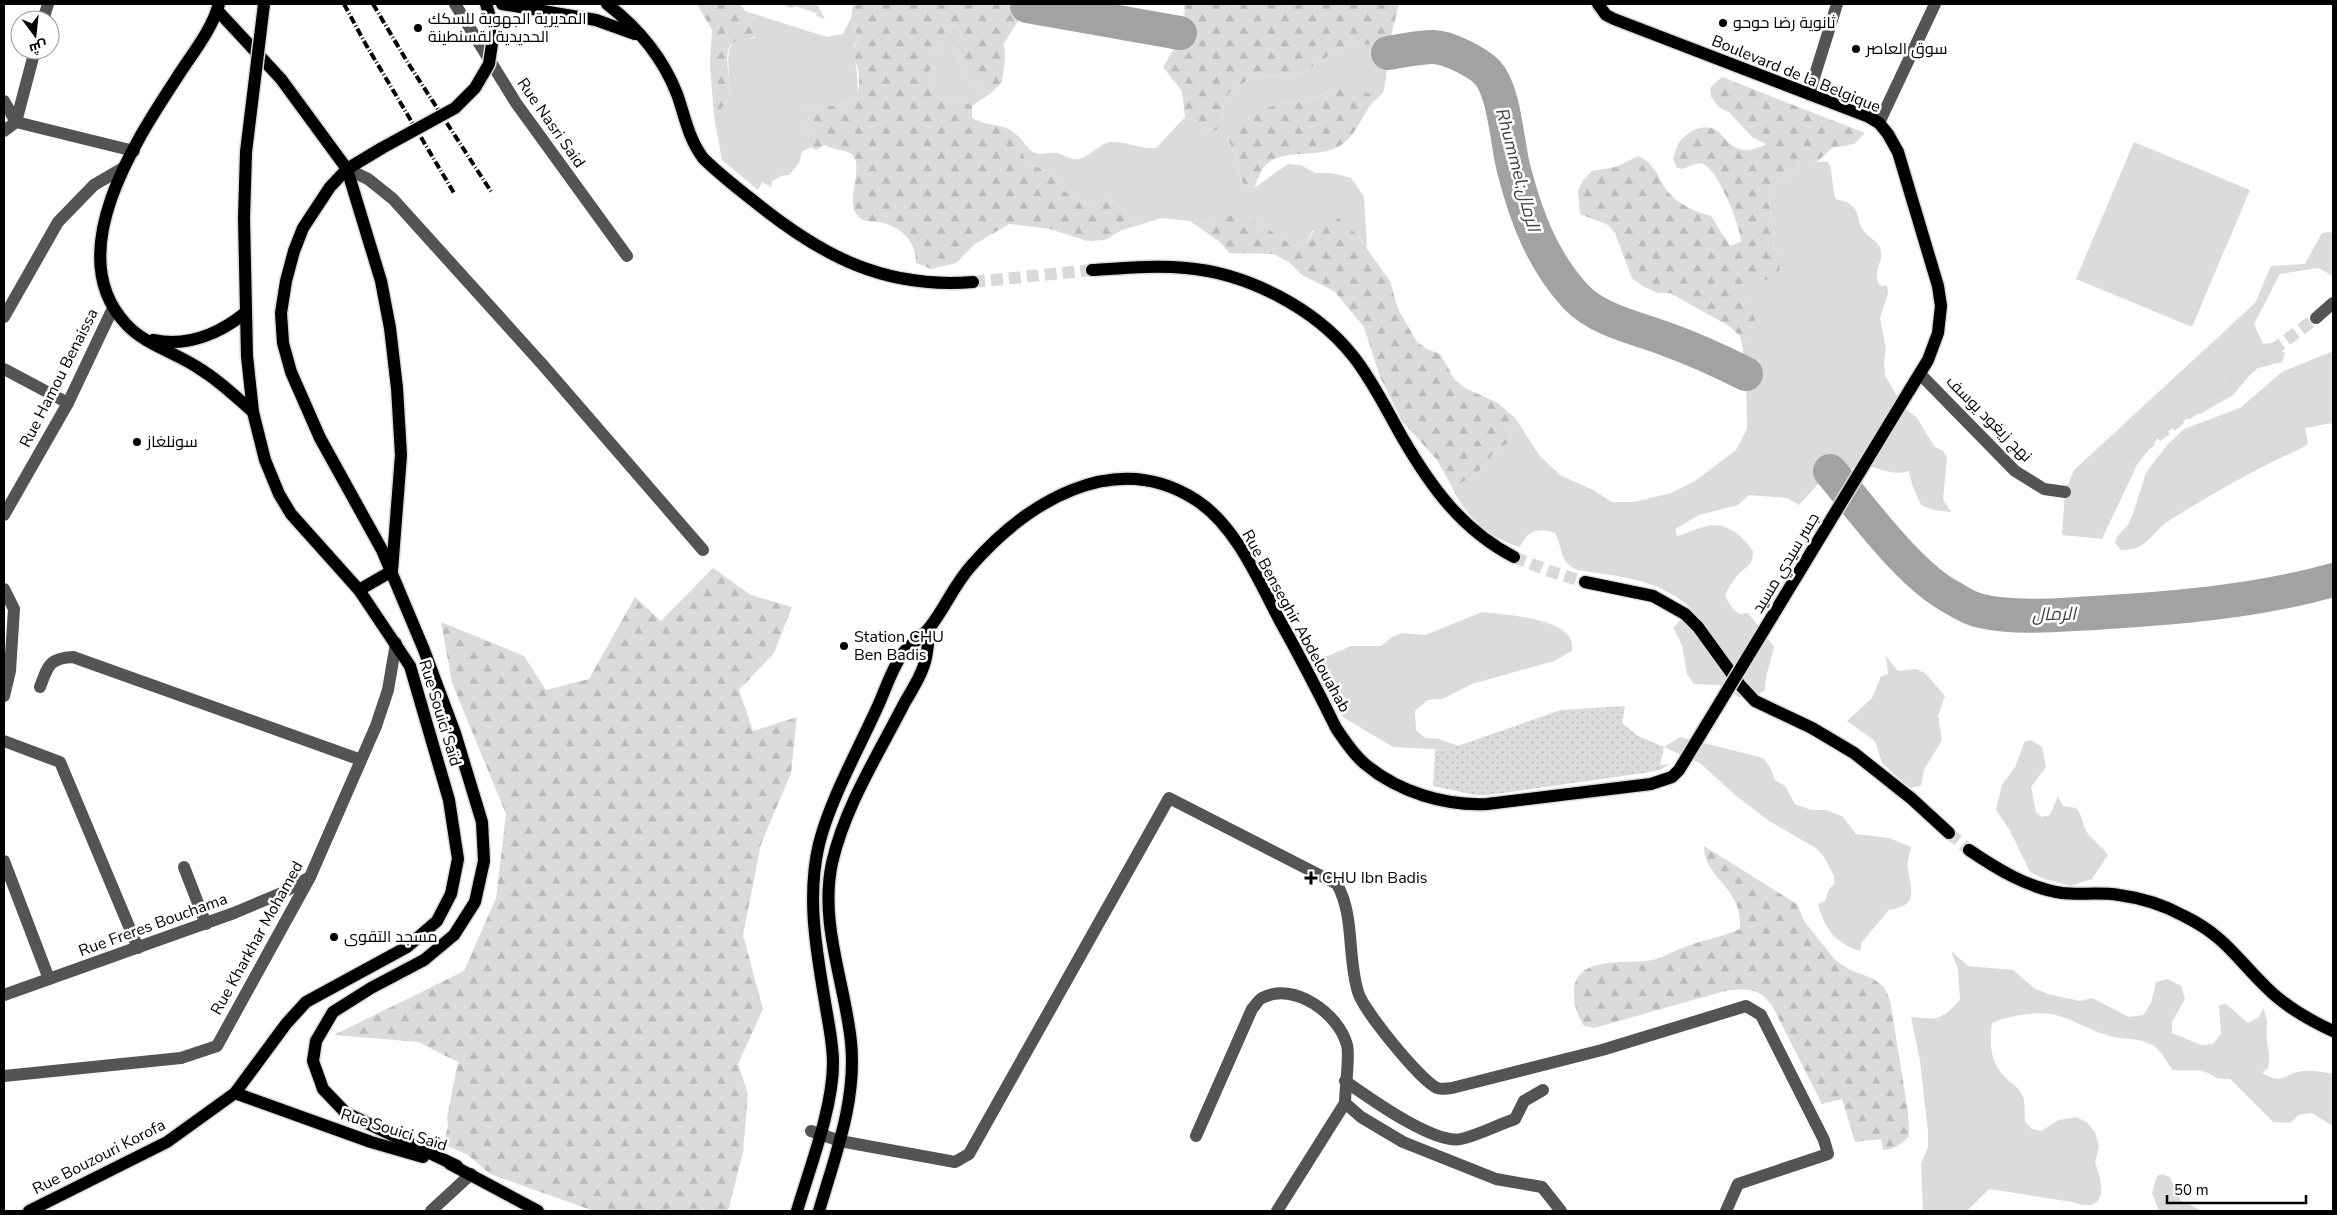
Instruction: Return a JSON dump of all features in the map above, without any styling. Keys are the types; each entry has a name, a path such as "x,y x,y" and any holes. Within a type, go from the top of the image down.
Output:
{"main road":[{"name":"Rue Souici Saïd","path":"264,4 246,152 244,218 246,356 253,412 266,460 279,494 287,507 360,590 410,666 449,800 458,859 451,894 437,921 407,947 306,1002 286,1024"},
{"path":"457,1166 346,1113 323,1089 313,1061 316,1041 333,1012 370,988 424,960 454,935 475,902 484,861 482,822 455,733 392,571 320,438 291,372 283,343 281,313 294,251 315,207 347,169 455,108 475,88 489,64 494,30 486,4"},
{"path":"505,4 596,20 632,33 646,41"},
{"path":"607,4 646,41 669,76 695,147 713,168 761,208 809,242 837,258 863,268 918,282 935,284 973,282"},
{"name":"Boulevard de la Belgique","path":"1598,4 1606,14 1614,19 1869,117 1879,123 1898,152 1938,286 1941,306 1938,333 1920,374"},
{"path":"253,412 228,389 201,369 141,337 126,324 114,308 102,281 98,251 101,231 124,168 165,96 199,45 218,7 281,79 347,169 381,280 392,345 401,455 392,571"},
{"path":"1092,270 1166,266 1208,271 1265,290 1314,320 1354,357 1421,470 1444,502 1482,538 1514,557"},
{"path":"141,337 168,342 196,339 230,325 245,313"},
{"name":"جسر سيدي مسيد","path":"1679,770 1920,374"},
{"name":"Rue Benseghir Abdelouahab","path":"797,1211 815,1132 833,1076 833,1061 812,914 818,846 830,811 902,654 930,628 969,568 994,541 1040,505 1066,491 1089,483 1130,479 1169,486 1192,497 1210,510 1224,524 1260,582 1336,728 1364,764 1380,776 1401,787 1443,800 1473,805 1652,784 1672,777 1679,770"},
{"path":"360,590 392,571"},
{"path":"1585,582 1653,596 1685,614 1698,627 1747,694 1755,701 1833,740 1876,769 1949,833"},
{"name":"Rue Benseghir Abdelouahab","path":"819,1211 840,1141 848,1108 853,1073 851,1040 830,922 828,902 832,864 846,820 925,664 930,628"},
{"path":"1969,850 2012,876 2044,889 2062,893 2118,895 2166,907 2218,936 2266,988 2300,1015 2333,1032"},
{"name":"Rue Bouzouri Korofa","path":"29,1211 168,1142 235,1093 286,1024"},
{"name":"Rue Souici Saïd","path":"235,1093 371,1142 457,1166 538,1211"}],"street":[{"name":"Rue Nasri Said","path":"455,4 516,103 627,256"},
{"path":"1809,94 1837,4"},
{"path":"1879,123 1935,4"},
{"path":"4,131 16,122 32,60"},
{"path":"4,101 16,122 134,150"},
{"path":"4,317 58,222 94,185 124,168"},
{"path":"347,169 368,179 393,199 542,364 703,550"},
{"path":"2316,318 2333,303"},
{"name":"Rue Hamou Benaissa","path":"4,515 68,403 114,308"},
{"path":"4,369 68,403"},
{"name":"نهج زيغود يوسف","path":"1920,374 2015,471 2044,489 2065,492"},
{"path":"4,589 14,609 10,671 4,696"},
{"name":"Rue Kharkhar Mohamed","path":"4,1076 181,1058 217,1046 310,877 361,760 388,690 396,643"},
{"path":"40,687 49,665 58,657 73,657 361,760"},
{"path":"4,741 60,762 138,948"},
{"path":"815,1132 840,1141 956,1162 969,1154 1169,798 1337,884 1345,898 1357,991 1364,1008 1425,1080 1438,1089 1452,1088 1602,1050 1746,1006 1761,1015 1824,1140 1828,1154 1738,1184 1726,1211"},
{"path":"4,861 49,979"},
{"path":"184,867 206,924"},
{"name":"Rue Freres Bouchama","path":"4,995 206,924 284,892 310,877"},
{"path":"1196,1136 1252,1009 1261,998 1275,994 1297,996 1318,1006 1338,1026 1348,1046 1345,1103 1277,1211"},
{"path":"1345,1081 1388,1110 1437,1137 1459,1140 1515,1119 1524,1101 1543,1090"},
{"path":"1345,1103 1361,1117 1403,1142 1496,1179 1542,1187 1561,1211"},
{"path":"431,1211 471,1174"}],"green space":[{"path":"697,4 740,4 760,24 761,32 753,38 732,43 730,46 727,57 729,94 725,103 714,117 710,64 712,30"},
{"path":"786,4 817,4 825,19 816,16 817,13 794,6 793,8 785,6"},
{"path":"853,4 1029,4 1004,43 1005,58 1002,82 991,93 973,81 960,65 957,47 961,35 956,25 947,29 934,58 929,80 931,89 936,96 947,100 962,99 968,102 972,106 972,118 1012,131 1025,144 1023,155 1028,163 1049,172 1057,179 1063,190 1084,205 1109,199 1123,210 1136,226 1122,230 1105,240 1087,241 1050,229 1009,224 975,244 956,263 931,269 916,263 910,241 900,231 887,224 864,220 857,215 853,200 856,173 855,158 850,153 824,145 816,150 811,147 806,125 798,111 842,104 856,99 859,78 854,49 859,40 851,18"},
{"path":"1184,4 1399,4 1389,44 1352,45 1340,48 1304,72 1288,76 1255,75 1229,93 1224,102 1222,121 1217,130 1209,132 1195,121 1185,117 1182,91 1163,67 1172,53 1182,29"},
{"path":"745,11 827,37 843,34 851,18 859,40 854,45 858,79 856,99 842,104 799,111 806,125 811,147 802,152 799,163 789,175 781,176 772,181 771,187 762,182 758,190 722,160 714,117 725,103 729,94 729,50 738,40 755,38 755,19"},
{"path":"957,25 961,35 957,47 960,65 973,81 991,93 972,106 962,100 947,100 936,96 931,89 929,79 934,57 947,29"},
{"path":"1389,44 1383,93 1373,102 1370,94 1329,92 1310,100 1279,104 1228,138 1238,162 1237,170 1244,185 1254,188 1288,164 1301,165 1315,173 1332,173 1351,178 1364,197 1367,247 1358,236 1313,230 1306,243 1294,246 1246,215 1212,223 1161,218 1136,226 1123,210 1109,199 1084,205 1063,190 1057,179 1049,172 1028,163 1023,155 1025,144 1036,153 1056,153 1076,159 1080,159 1104,144 1111,142 1156,148 1185,117 1195,121 1209,132 1222,121 1224,102 1229,93 1255,75 1288,76 1304,72 1340,48 1352,45"},
{"path":"1722,77 1865,133 1854,144 1832,148 1818,161 1808,164 1798,160 1799,167 1774,186 1771,193 1770,208 1774,238 1773,245 1780,257 1779,274 1755,285 1748,293 1743,307 1754,315 1757,334 1752,340 1742,344 1740,336 1729,326 1670,293 1658,293 1644,287 1632,278 1615,233 1608,225 1580,214 1578,191 1583,180 1592,171 1616,167 1638,156 1648,162 1674,198 1698,212 1711,216 1730,246 1741,242 1737,225 1723,189 1711,170 1705,165 1699,164 1683,169 1677,168 1673,158 1681,140 1697,129 1707,127 1719,132 1736,148 1751,150 1766,144 1752,137 1730,113 1719,107 1711,97 1710,88"},
{"path":"1344,86 1356,88 1370,94 1373,102 1355,131 1346,141 1341,145 1322,152 1279,157 1264,167 1254,188 1244,185 1237,170 1238,162 1228,138 1241,120 1279,104 1310,100"},
{"path":"2134,142 2250,190 2192,327 2076,279"},
{"path":"1797,160 1828,162 1836,199 1847,202 1853,207 1864,231 1880,248 1881,259 1877,279 1879,285 1887,286 1888,293 1880,318 1886,349 1884,360 1885,375 1903,407 1917,418 1934,446 1943,451 1947,458 1943,499 1951,512 1934,510 1921,505 1909,471 1896,473 1861,465 1846,471 1830,471 1799,505 1787,498 1749,495 1738,505 1699,515 1675,529 1677,536 1711,525 1718,525 1738,534 1753,551 1751,562 1735,578 1725,595 1730,605 1739,614 1748,613 1774,647 1766,677 1765,690 1758,695 1747,694 1740,698 1719,685 1694,684 1687,674 1682,645 1673,628 1691,608 1678,598 1665,590 1637,580 1577,570 1564,559 1555,533 1549,531 1544,530 1530,534 1520,547 1498,538 1488,532 1471,516 1463,507 1452,487 1475,476 1498,448 1507,444 1516,419 1539,455 1560,475 1593,490 1612,502 1634,502 1671,493 1695,481 1736,450 1747,429 1746,374 1742,344 1752,340 1743,307 1746,293 1780,257 1773,245 1774,238 1770,208 1771,193 1774,186 1780,180 1793,173 1799,167"},
{"path":"1235,214 1246,215 1294,246 1306,243 1322,219 1336,216 1358,236 1390,281 1398,309 1417,342 1427,349 1440,354 1455,380 1467,389 1498,403 1516,419 1507,444 1498,448 1475,476 1452,487 1437,460 1402,421 1380,377 1364,327 1334,291 1302,275 1289,262 1273,254 1229,253 1220,242 1190,221 1212,223"},
{"path":"2322,233 2333,233 2333,276 2318,268 2280,274 2254,324 2263,344 2271,343 2285,353 2282,362 2255,369 2233,395 2202,413 2191,416 2158,438 2137,465 2102,539 2062,535 2065,492 2074,470 2255,303 2271,266 2305,264"},
{"path":"2333,349 2333,423 2305,428 2308,444 2245,476 2194,505 2163,525 2144,544 2121,550 2115,543 2117,537 2128,525 2146,472 2168,444 2184,429 2240,408 2282,372 2331,352"},
{"path":"713,568 751,595 792,607 774,653 739,690 753,731 797,717 791,773 761,844 743,935 763,1009 738,1064 748,1094 743,1152 728,1211 594,1211 490,1174 468,1155 443,1144 448,1127 447,1117 458,1062 418,1042 334,1035 464,971 496,898 506,814 452,683 441,622 524,656 546,690 589,679 635,597 661,621"},
{"path":"1482,612 1529,618 1553,625 1569,636 1572,651 1554,661 1472,684 1442,699 1428,700 1415,711 1416,730 1425,738 1439,739 1458,746 1446,750 1393,747 1343,717 1312,656 1328,656 1351,646 1381,646 1392,637 1402,633 1425,635"},
{"path":"1886,656 1898,671 1916,669 1925,673 1945,696 1938,716 1942,740 1924,770 1921,786 1910,788 1882,763 1875,741 1847,721 1872,698 1881,676 1888,674"},
{"path":"1625,706 1622,723 1638,736 1664,747 1660,765 1670,764 1660,770 1644,773 1488,795 1475,795 1433,786 1435,750 1446,750 1561,710"},
{"path":"1680,737 1763,758 1770,767 1775,780 1785,786 1795,804 1811,810 1826,810 1842,816 1856,834 1889,838 1911,847 1907,865 1911,891 1909,901 1905,905 1889,910 1862,942 1860,951 1844,944 1828,928 1818,904 1825,901 1829,889 1834,884 1834,876 1824,857 1816,848 1769,821 1735,795 1700,763 1664,747"},
{"path":"2031,740 2042,747 2046,767 2031,787 2036,812 2042,817 2050,815 2058,796 2063,806 2076,808 2088,834 2108,855 2092,879 2071,886 2044,879 2030,872 2009,829 1996,810 2002,785 2015,767 2025,741"},
{"path":"1704,846 1797,904 1804,921 1835,960 1850,970 1872,978 1884,987 1890,1000 1908,1112 1909,1137 1894,1148 1883,1150 1881,1139 1855,1142 1842,1099 1822,1104 1774,1009 1765,997 1754,991 1725,991 1594,1028 1584,1026 1576,1009 1574,990 1577,979 1584,971 1605,963 1656,959 1681,948 1740,929 1736,904 1732,895 1708,864"},
{"path":"1951,951 1968,966 2013,970 2034,988 2048,994 2080,1001 2092,998 2129,1017 2143,1015 2151,1003 2156,982 2168,979 2181,986 2185,999 2172,1022 2172,1033 2201,1045 2213,1044 2221,1034 2219,1005 2226,1004 2248,1023 2259,1017 2263,1008 2267,1021 2269,1061 2268,1068 2262,1073 2275,1079 2302,1071 2333,1074 2333,1126 2312,1113 2299,1115 2290,1123 2273,1122 2230,1079 2217,1078 2200,1071 2173,1070 2157,1048 2143,1041 2110,1036 2063,1017 2050,1014 2033,1013 2015,1016 1992,1023 1991,1047 1994,1061 2003,1075 2021,1093 2024,1101 2025,1122 2032,1129 2041,1131 2059,1120 2076,1117 2087,1122 2095,1132 2099,1147 2095,1163 2101,1181 2100,1196 2092,1205 2083,1205 1989,1189 1967,1211 1923,1211 1921,1164 1928,1147 1928,1132 1920,1061 1911,1017 1939,1017 1948,1012 1960,1000 1958,969"},
{"path":"2162,1174 2170,1177 2180,1200 2202,1211 2159,1211 2152,1193 2157,1176"}],"waterway":[{"path":"1027,6 1180,33"},
{"name":"Rhummel;الرمال","path":"1388,53 1422,48 1439,48 1462,56 1487,72 1493,81 1502,105 1514,170 1530,222 1554,269 1577,298 1597,313 1619,323 1687,347 1746,374"},
{"name":"الرمال","path":"1830,471 1887,540 1920,574 1956,600 1981,611 2037,616 2154,609 2244,599 2304,588 2333,580"}],"tunnel":[{"path":"973,282 1092,270"},
{"path":"2065,492 2098,480 2316,318"},
{"path":"1514,557 1549,571 1585,582"},
{"path":"1949,833 1969,850"}],"railway":[{"path":"344,4 454,193"},
{"path":"373,4 408,63 492,193"}],"place":[{"name":"ثانوية رضا حوحو","path":"1723,23"},
{"name":"المديرية الجهوية للسكك الحديدية لقسنطينة","path":"418,28"},
{"name":"سوق العاصر","path":"1856,49"},
{"name":"سونلغاز","path":"137,442"},
{"name":"Station CHU Ben Badis","path":"844,646"},
{"name":"CHU Ibn Badis","path":"1311,878"},
{"name":"مسجد التقوى","path":"334,937"}]}
